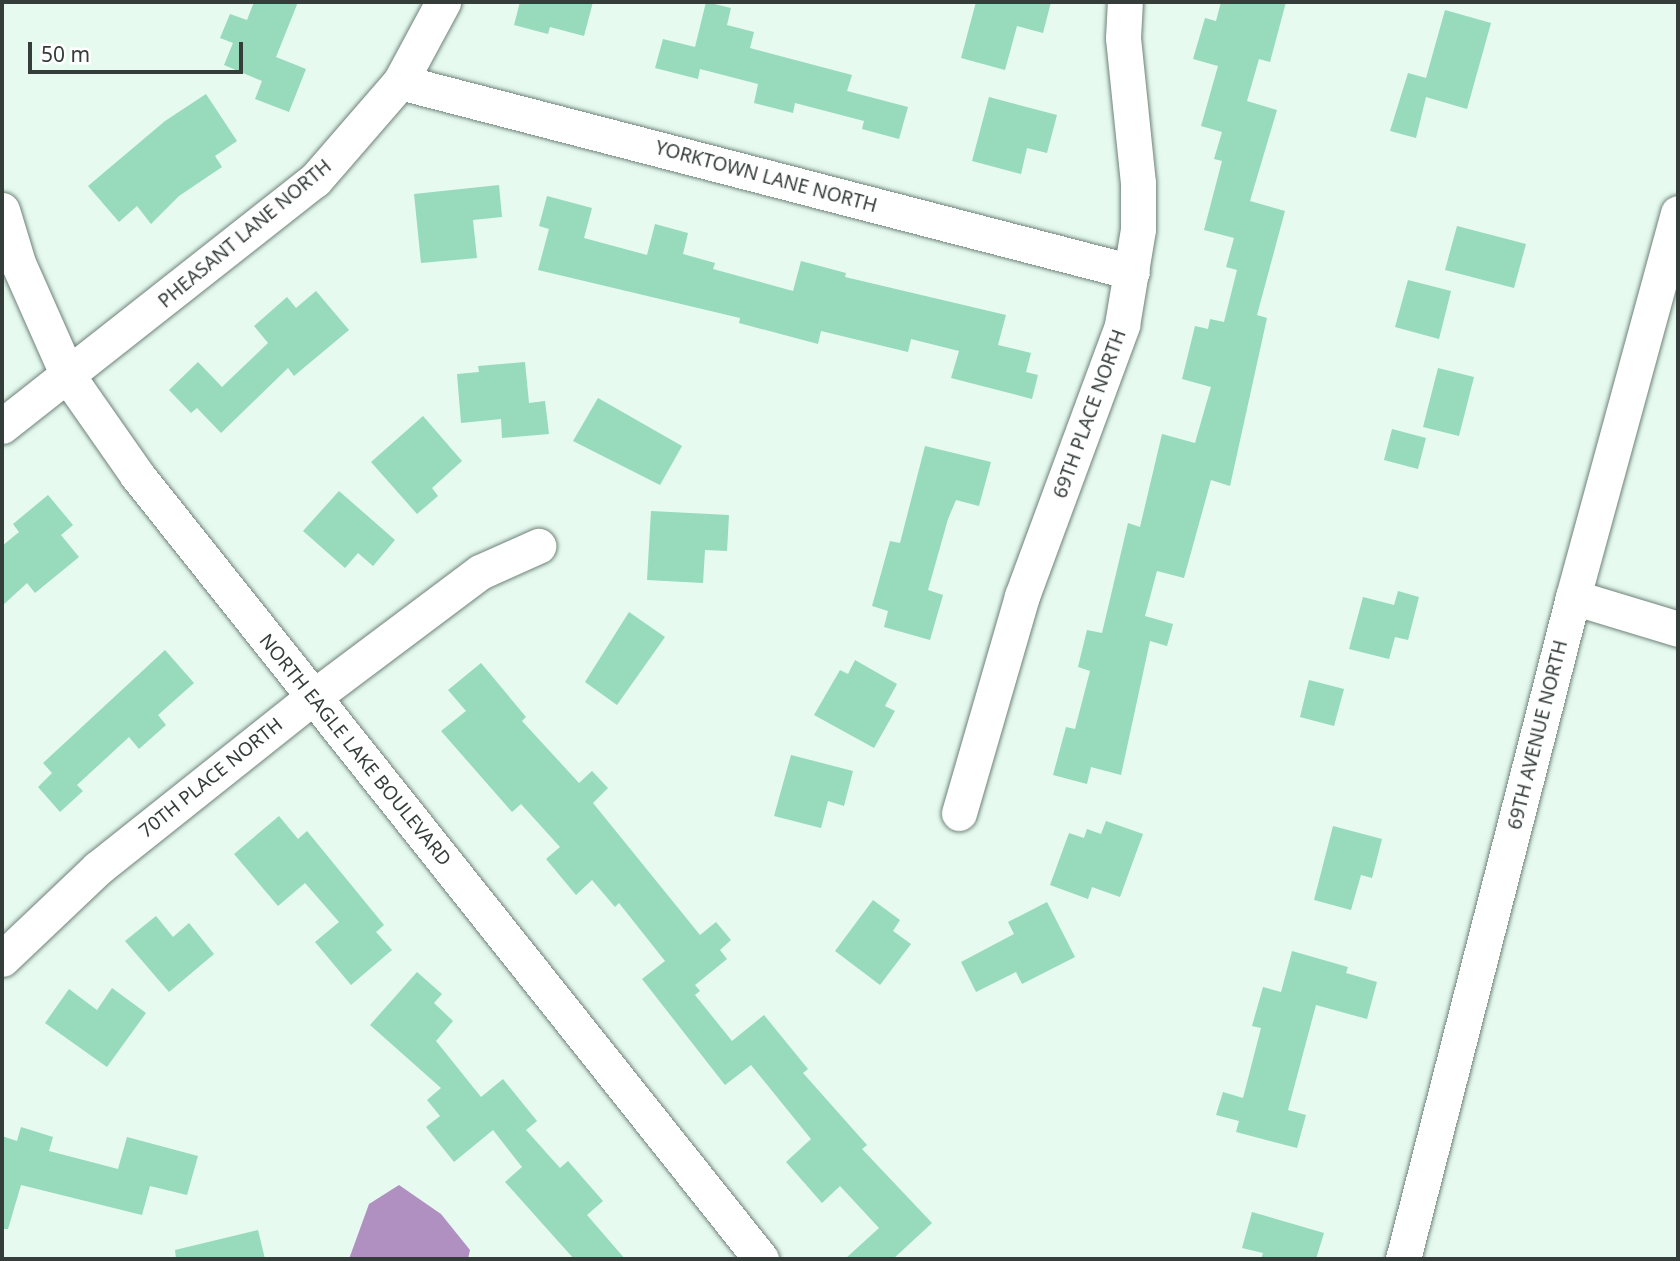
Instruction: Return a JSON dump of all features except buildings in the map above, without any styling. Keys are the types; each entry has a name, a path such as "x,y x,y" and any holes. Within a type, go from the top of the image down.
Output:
{"street":[{"name":"PHEASANT LANE NORTH","path":"2,426 315,180 400,82 443,2"},
{"name":"69TH PLACE NORTH","path":"959,813 1022,596 1105,382 1122,326 1132,272 1138,183 1123,38 1125,2"},
{"name":"YORKTOWN LANE NORTH","path":"400,82 1132,272"},
{"name":"NORTH EAGLE LAKE BOULEVARD","path":"2,210 18,263 68,376 138,475 312,698 624,1082 761,1259"},
{"name":"69TH AVENUE NORTH","path":"1403,1259 1573,597 1678,213"},
{"name":"70TH PLACE NORTH","path":"2,959 98,868 312,698 480,572 538,545"},
{"path":"1573,597 1678,629"}],"shaded area":[{"path":"399,1185 441,1214 470,1250 468,1259 349,1259 369,1204"}]}
